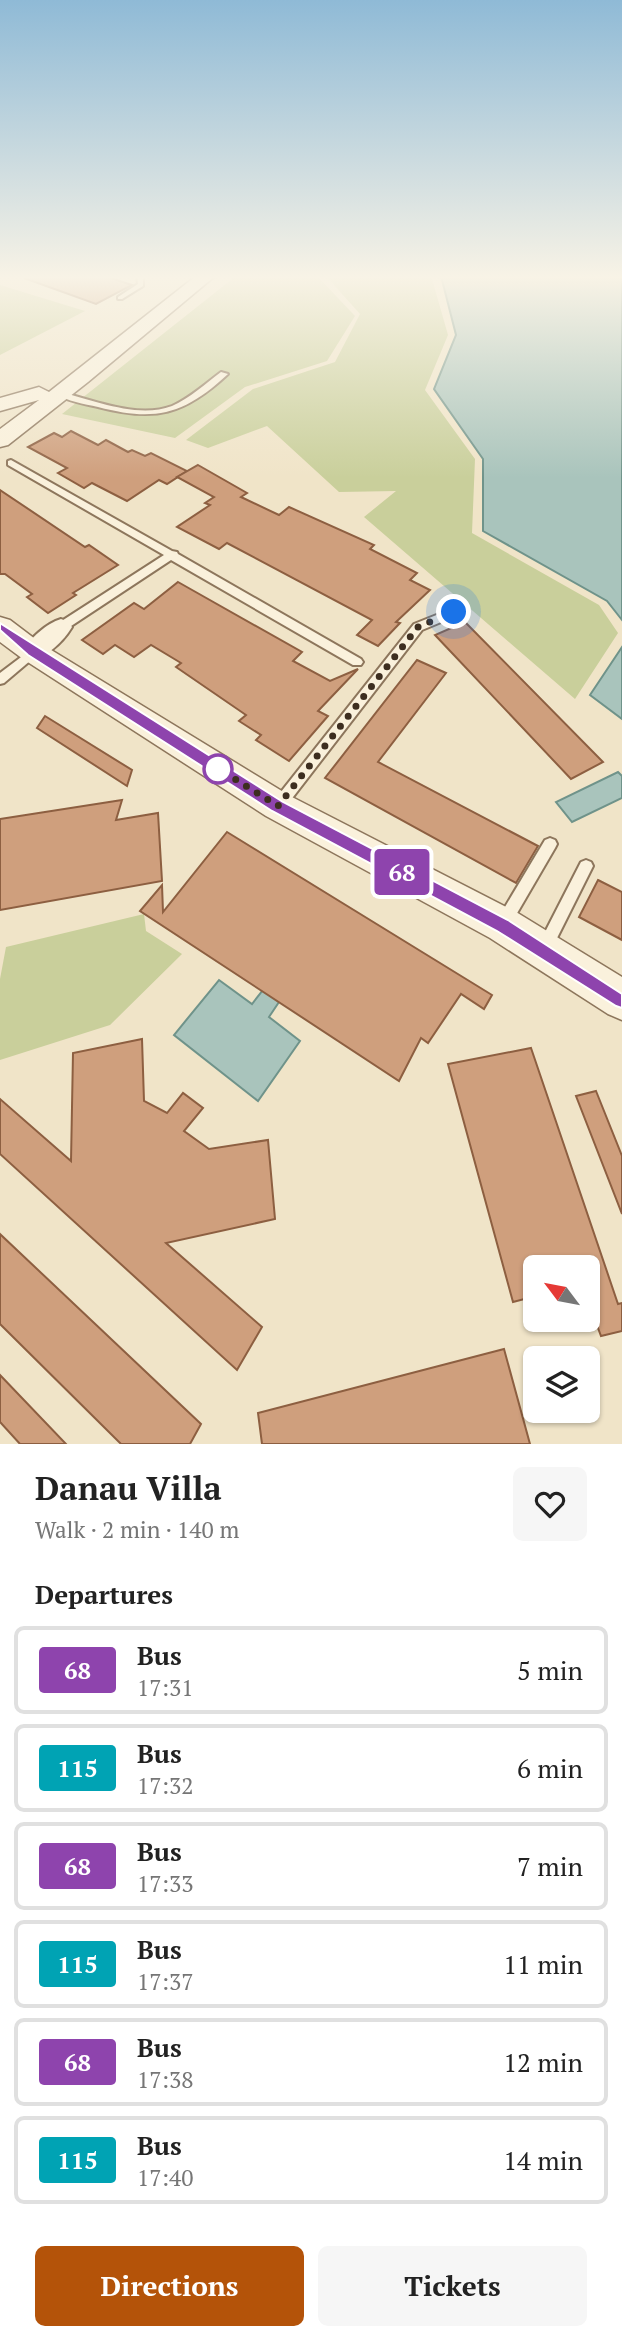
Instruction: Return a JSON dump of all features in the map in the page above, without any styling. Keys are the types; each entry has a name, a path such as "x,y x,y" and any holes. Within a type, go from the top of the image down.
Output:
{"street":[{"path":"0,405 50,393 109,343"},
{"path":"3,429 116,343"},
{"path":"0,627 33,652 278,806 503,925 622,1000"},
{"path":"33,652 61,627"}],"lane":[{"path":"50,393 106,407 149,412 173,408 224,374"},
{"path":"11,463 357,662"},
{"path":"61,627 173,554"},
{"path":"278,806 418,627 454,612"},
{"path":"0,680 33,652"},
{"path":"503,925 550,844"},
{"path":"543,951 586,866"}],"green space":[{"path":"0,343 22,343 0,355"},
{"path":"151,343 338,343 327,361 245,387 175,438 62,414"},
{"path":"345,343 444,343 425,390 475,459 472,533 599,605 618,633 575,699 364,517 396,491 339,492 267,426 208,448 186,440 253,389 335,362"},
{"path":"144,914 146,931 182,954 110,1025 0,1060 0,979 6,947"}],"water":[{"path":"453,343 622,343 622,620 607,601 483,531 483,459 434,389"},
{"path":"622,647 622,719 590,695"},
{"path":"618,772 622,776 622,798 572,822 556,802"},
{"path":"219,980 252,1004 263,990 279,1002 269,1017 300,1041 258,1101 174,1035"}],"building":[{"path":"71,431 98,445 106,440 128,452 132,450 145,456 151,453 187,471 167,484 159,480 127,501 92,483 84,488 58,473 67,468 28,447 54,433 62,437"},
{"path":"198,465 247,493 241,497 279,515 289,507 374,545 370,549 417,573 410,580 430,590 396,622 400,623 378,646 357,635 372,620 227,543 219,549 177,527 210,505 205,503 214,497 177,477"},
{"path":"0,490 85,547 89,545 118,565 73,593 76,595 48,613 27,597 32,594 5,574 0,574"},
{"path":"178,582 302,652 293,661 330,681 358,669 318,711 328,716 289,761 256,740 261,735 239,721 246,715 176,667 181,663 151,645 134,657 115,645 103,654 82,640 134,603 144,609"},
{"path":"465,622 603,762 571,779 435,635"},
{"path":"417,660 446,673 378,762 538,846 516,883 325,778"},
{"path":"45,716 132,770 127,786 37,728"},
{"path":"122,800 116,820 158,813 162,881 0,910 0,819"},
{"path":"227,832 492,995 484,1009 461,994 428,1043 421,1038 399,1081 140,911 162,885 163,912"},
{"path":"598,880 622,892 622,940 579,917"},
{"path":"142,1039 144,1101 167,1113 183,1093 203,1108 184,1131 209,1149 268,1140 275,1219 166,1243 262,1327 237,1370 0,1154 0,1099 71,1161 73,1053"},
{"path":"531,1048 618,1304 622,1303 622,1331 601,1336 600,1332 600,1255 523,1255 523,1299 513,1302 448,1064"},
{"path":"596,1091 622,1156 622,1214 576,1096"},
{"path":"0,1234 201,1424 190,1444 121,1444 0,1324"},
{"path":"504,1349 530,1444 262,1444 258,1413"},
{"path":"0,1375 66,1444 20,1444 0,1422"}],"bus line":[{"name":"68","path":"0,627 33,652 278,806 503,925 622,1000"}],"route":[{"path":"218,769 211,764 278,806 418,627 454,612"}]}
